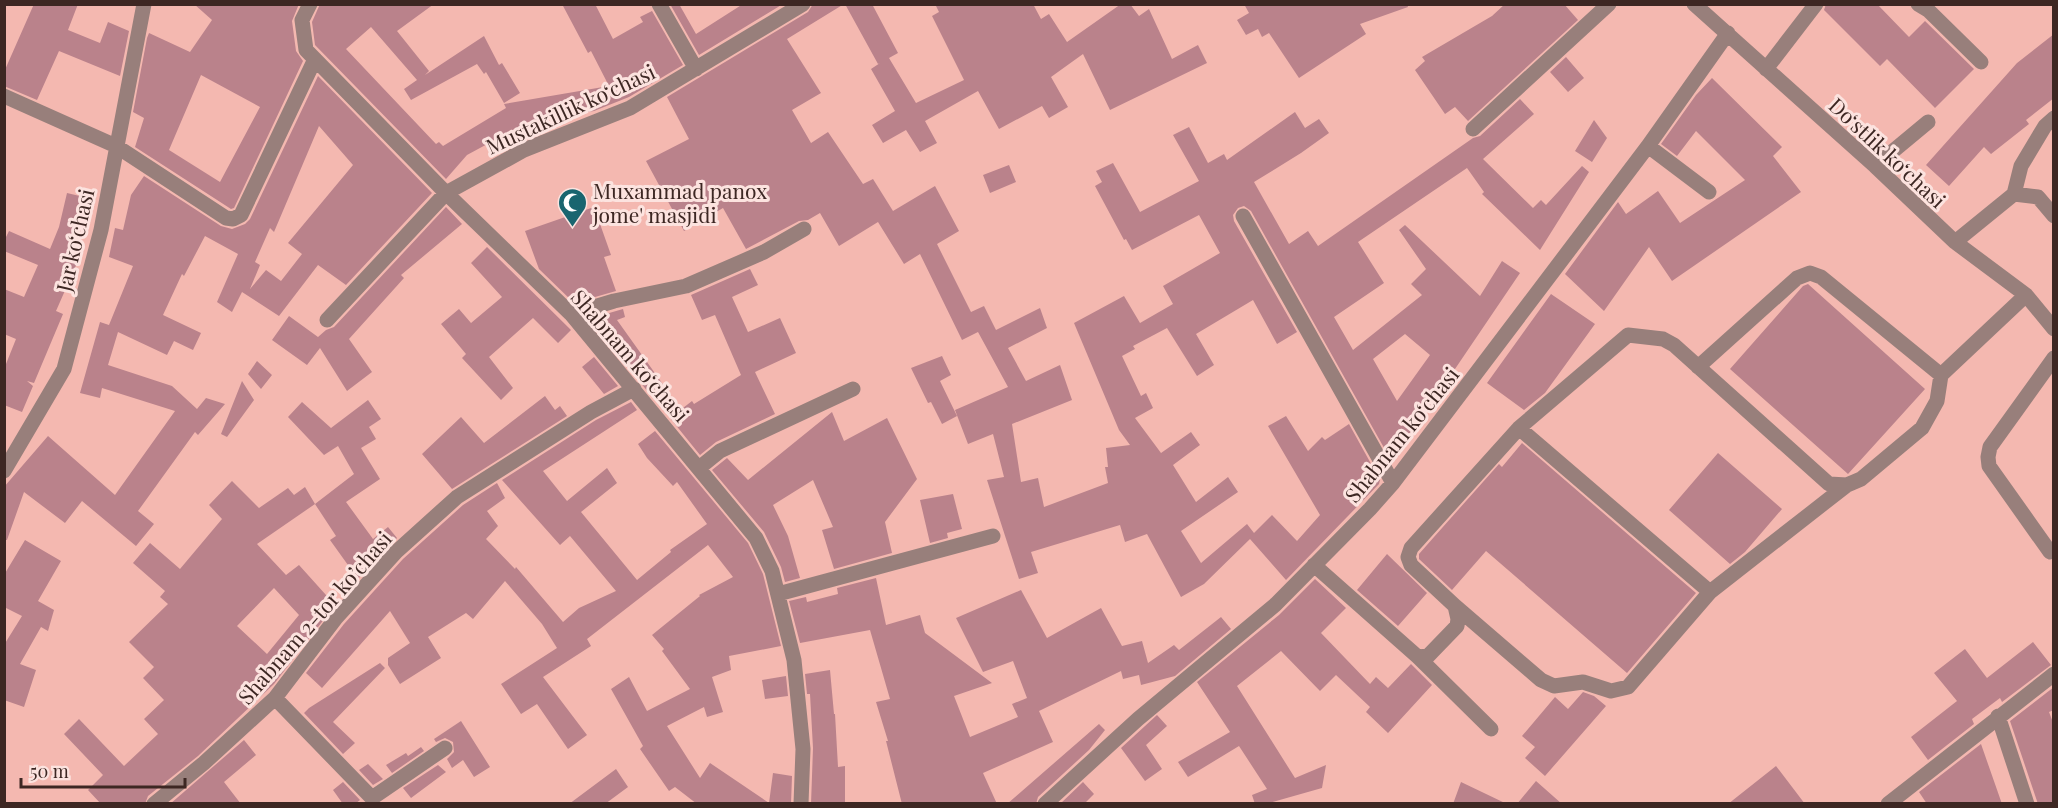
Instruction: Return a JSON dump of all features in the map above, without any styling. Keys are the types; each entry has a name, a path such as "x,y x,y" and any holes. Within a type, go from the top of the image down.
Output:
{"street":[{"name":"Jar koʻchasi","path":"4,471 64,369 101,230 144,4"},
{"name":"Shabnam koʻchasi","path":"310,4 302,20 303,42 306,50 446,193 571,314 756,538 772,571 794,660 803,749 801,804"},
{"path":"658,4 696,69"},
{"name":"Mustakillik koʻchasi","path":"327,320 446,193 524,150 630,108 803,4"},
{"path":"1473,129 1609,4"},
{"name":"Doʻstlik koʻchasi","path":"1694,4 1875,166 1955,242 2026,295 2054,329"},
{"path":"1766,69 1816,4"},
{"path":"1918,4 1928,10 1981,62"},
{"name":"Shabnam koʻchasi","path":"1045,804 1138,719 1275,605 1370,509 1393,483 1648,146 1728,33"},
{"path":"4,96 116,146 226,218 237,218 241,215 315,59"},
{"path":"1955,242 2014,194 2021,166 2045,126 2054,118"},
{"path":"1875,166 1928,122"},
{"path":"1648,146 1709,192"},
{"path":"2014,194 2038,197 2054,216"},
{"path":"1243,216 1393,483"},
{"path":"571,314 614,301 686,286 764,252 804,229"},
{"path":"1698,367 1797,278 1810,273 1821,277 1941,375"},
{"path":"1847,485 1829,484 1674,345 1663,339 1628,335 1519,428 1409,553 1408,557 1411,565 1541,681 1554,686 1583,682 1611,691 1628,687 1710,592 1847,485 1862,479 1922,428 1937,401 1941,375 2026,295"},
{"path":"2050,552 1989,466 1988,457 1990,447 2054,358"},
{"name":"Shabnam 2-tor koʼchasi","path":"154,804 204,763 275,698 336,618 396,552 457,497 591,412 634,389"},
{"path":"699,468 720,452 853,389"},
{"path":"1519,428 1710,592"},
{"path":"778,594 993,536"},
{"path":"1314,565 1418,657 1491,729"},
{"path":"1418,657 1428,656 1457,626 1455,606"},
{"path":"1888,804 2054,674"},
{"path":"275,698 372,798 445,748"},
{"path":"1998,716 2027,804"}],"building":[{"path":"34,4 78,4 68,30 100,43 108,22 129,31 120,76 59,51 37,100 4,86 4,72"},
{"path":"194,4 299,4 292,21 296,51 303,61 234,208 231,209 135,147 144,118 133,112 149,33 190,52 212,20","holes":["201,75 260,107 220,182 169,150"]},
{"path":"320,4 434,4 397,31 429,71 425,75 484,36 499,65 502,63 520,93 504,103 486,72 484,74 477,64 411,100 404,89 417,80 371,27 346,49 436,144 439,142 443,146 506,108 504,104 609,86 591,51 588,53 562,4 595,4 613,39 643,22 640,17 652,11 683,65 629,97 594,111 528,122 467,155 446,179 315,45 312,22"},
{"path":"670,4 679,4 696,34 743,4 783,4 699,55"},
{"path":"813,4 844,4 787,39 821,93 792,110 811,143 828,132 863,184 873,179 893,211 935,186 959,231 937,244 971,312 984,306 996,330 1040,308 1047,328 1008,348 1026,381 1060,365 1072,400 1012,424 1021,482 1038,478 1044,507 1108,483 1105,467 1108,467 1106,448 1130,445 1119,430 1074,323 1124,296 1140,323 1173,304 1163,286 1220,253 1199,215 1132,250 1126,239 1124,240 1095,186 1102,182 1096,171 1113,163 1140,212 1199,181 1173,135 1189,127 1208,163 1224,154 1227,160 1295,112 1305,128 1319,119 1329,133 1254,182 1289,244 1308,231 1318,246 1473,138 1480,136 1520,99 1534,114 1483,159 1533,208 1541,200 1546,205 1582,166 1589,172 1540,250 1482,194 1484,192 1467,168 1358,242 1384,283 1334,317 1353,350 1422,295 1411,284 1426,269 1399,230 1405,225 1480,296 1502,261 1520,273 1392,462 1251,211 1244,206 1238,208 1233,215 1234,221 1297,332 1277,344 1253,300 1196,334 1214,365 1197,376 1167,328 1133,346 1135,349 1122,356 1141,396 1146,393 1153,408 1135,418 1161,453 1191,432 1200,445 1173,465 1196,502 1228,477 1238,492 1181,531 1201,563 1247,524 1254,533 1272,515 1297,541 1320,515 1268,426 1286,416 1308,451 1322,437 1325,440 1349,424 1380,480 1379,484 1286,580 1250,539 1204,584 1181,597 1147,534 1125,542 1120,525 1031,552 1038,573 1019,579 987,480 1004,477 993,434 968,444 955,410 1008,387 978,332 962,340 920,254 904,264 878,222 839,246 820,213 808,220 799,221 746,249 723,208 684,231 646,161 689,139 667,97 808,12","holes":["1405,334 1430,355 1397,401 1373,359"]},
{"path":"845,4 872,4 898,53 889,58 916,103 964,80 932,16 939,12 935,4 1033,4 1041,19 1049,14 1067,42 1121,4 1130,4 1139,16 1149,9 1172,59 1198,45 1207,63 1110,110 1083,54 1051,77 1068,107 1049,118 1042,106 999,129 978,91 925,121 937,143 920,152 906,130 883,143 872,125 895,111 871,69 880,63 878,64"},
{"path":"1244,4 1407,4 1408,7 1360,24 1366,34 1299,78 1269,33 1262,37 1258,29 1246,35 1237,20 1249,13"},
{"path":"1505,4 1564,4 1578,20 1468,121 1455,107 1445,114 1415,70 1425,61 1422,57 1492,16"},
{"path":"1826,4 1877,4 1909,37 1925,21 1974,69 1935,108 1887,59 1880,66 1824,10"},
{"path":"2054,34 2054,98 2026,120 2029,124 1991,154 1984,147 1949,186 1926,165 2017,63"},
{"path":"1566,57 1584,78 1568,92 1550,72"},
{"path":"318,76 432,193 346,285 318,265 279,316 242,292 232,312 217,302 238,254 205,236 184,276 182,274 163,315 201,333 193,350 174,341 167,355 118,332 108,365 172,386 197,409 206,398 225,404 198,435 195,432 138,511 154,524 136,546 82,501 65,523 24,492 7,540 4,540 4,487 48,436 115,495 175,411 102,388 100,398 80,393 100,322 109,325 133,266 109,257 115,228 123,230 131,195 144,176 221,226 232,229 245,224 250,219","holes":["319,126 353,165 288,243 302,254 281,281 266,270 250,289 260,265 255,262 270,228 274,232"]},
{"path":"1712,78 1782,147 1773,156 1801,192 1672,281 1649,247 1604,311 1565,274 1618,202 1626,214 1658,191 1680,223 1745,180 1696,131 1677,156 1661,144 1696,95"},
{"path":"1594,120 1607,138 1592,162 1575,151"},
{"path":"1009,165 1016,182 990,193 983,175"},
{"path":"67,193 88,198 78,243 85,245 56,311 63,314 34,383 27,381 33,386 22,412 4,405 4,362 6,364 16,339 4,334 4,289 24,297 38,265 4,251 4,241 9,231 50,249 59,227"},
{"path":"446,207 462,224 401,275 404,278 349,339 372,372 347,391 320,348 307,365 272,340 289,316 318,337 334,327"},
{"path":"594,207 611,255 604,257 616,291 574,303 539,269 525,231"},
{"path":"487,247 571,330 558,343 533,318 489,357 513,388 501,400 462,358 466,354 441,324 459,309 471,323 502,297 471,263"},
{"path":"750,269 758,285 732,297 748,332 780,318 796,353 755,372 775,414 716,442 700,455 670,418 692,401 694,404 741,375 715,315 702,320 691,295"},
{"path":"1808,284 1925,389 1848,474 1730,369 1803,286"},
{"path":"1551,294 1595,324 1545,393 1524,410 1487,383"},
{"path":"623,309 625,317 617,320 667,390 654,399 610,346 592,318"},
{"path":"942,356 951,375 940,381 957,416 942,424 931,402 928,403 911,368"},
{"path":"594,357 618,386 604,394 582,367"},
{"path":"257,361 272,375 261,389 248,374"},
{"path":"242,381 254,400 227,437 221,434"},
{"path":"545,396 555,410 560,406 567,416 452,489 422,454 461,417 484,443"},
{"path":"368,400 381,419 369,427 376,439 361,448 380,479 346,502 373,539 388,527 397,538 358,579 330,540 336,536 315,504 354,474 338,446 324,455 288,417 302,402 331,428"},
{"path":"631,402 637,410 543,471 567,501 607,468 617,483 581,512 637,580 671,552 670,550 707,524 677,482 673,486 647,458 638,444 655,431 748,543 763,574 781,646 729,656 731,670 712,677 723,712 707,717 704,707 667,726 700,778 710,763 769,803 773,773 792,776 791,804 697,804 675,787 669,791 640,749 643,746 611,689 629,677 647,711 690,689 652,635 699,595 733,577 708,545 587,639 591,646 543,677 587,735 568,749 537,704 521,714 501,684 557,648 542,624 505,581 473,619 466,613 428,637 441,658 400,684 388,665 388,658 410,643 390,611 322,688 306,673 344,624 403,559 463,505 497,483 505,498 487,511 498,526 486,539 515,569 516,567 563,622 579,608 616,591 570,536 560,545 502,480 596,420"},
{"path":"832,412 844,441 887,418 917,479 885,522 892,553 834,569 822,530 833,527 813,480 773,505 788,536 800,578 785,582 781,567 764,532 712,470 727,458 748,480"},
{"path":"1522,443 1696,593 1627,673 1486,551 1452,590 1419,559 1419,554 1434,537 1499,464 1502,467"},
{"path":"1718,453 1782,509 1745,552 1730,564 1669,510"},
{"path":"232,481 259,508 288,488 294,495 305,487 315,504 257,544 286,575 299,565 335,605 274,684 198,756 148,796 145,804 101,804 88,790 103,775 64,734 79,719 124,766 158,734 144,719 164,700 143,678 154,667 129,642 168,604 160,597 165,591 133,563 150,543 180,569 222,519 209,505","holes":["274,588 299,615 267,654 237,626"]},
{"path":"953,494 962,529 947,533 948,538 930,543 920,500"},
{"path":"25,540 61,561 38,601 54,610 48,631 41,627 20,664 36,670 24,707 4,700 4,645 22,616 4,607 4,575"},
{"path":"1387,554 1427,593 1398,626 1357,590"},
{"path":"876,578 886,625 920,615 925,633 992,683 954,696 970,737 1018,717 1012,704 1027,698 1013,661 983,672 956,618 1021,590 1047,638 1101,608 1122,646 1142,641 1148,663 1174,645 1179,650 1221,617 1231,629 1175,676 1141,685 1139,675 1123,679 1121,671 1039,711 1053,742 983,773 997,804 902,804 886,741 888,741 876,702 890,699 870,630 800,643 789,601 806,597 807,602 838,594 837,588"},
{"path":"1315,579 1346,608 1321,633 1370,684 1376,677 1388,688 1411,664 1432,685 1388,733 1366,712 1370,707 1336,675 1320,691 1281,651 1237,686 1295,778 1326,765 1322,788 1266,804 1255,804 1252,795 1267,789 1239,746 1188,777 1178,762 1230,732 1197,682 1279,615"},
{"path":"2033,642 2051,665 2002,702 2000,698 1972,719 1974,724 1928,760 1911,737 1957,701 1934,673 1965,649 1987,678"},
{"path":"380,663 385,668 333,722 355,743 343,754 304,713"},
{"path":"830,670 838,767 845,766 845,804 811,804 813,748 810,694 807,694 805,674"},
{"path":"786,676 788,696 765,699 762,680"},
{"path":"2054,687 2054,710 2049,712 2054,725 2054,804 2038,804 2010,721"},
{"path":"1583,692 1594,696 1606,706 1545,776 1525,758 1535,747 1522,736 1555,697 1568,709"},
{"path":"1157,715 1167,726 1146,745 1162,769 1145,781 1121,748"},
{"path":"461,721 490,767 474,777 463,760 452,768 447,759 454,752 453,742 445,738 436,742 434,739"},
{"path":"1099,724 1105,730 1089,750 1038,797 1036,804 1007,804"},
{"path":"244,740 256,755 224,782 241,804 170,804"},
{"path":"1981,744 2002,804 1927,804 1919,792"},
{"path":"421,747 424,751 392,773 386,765 406,753 408,756"},
{"path":"368,764 383,779 373,785 359,770"},
{"path":"438,765 446,772 411,798 403,788"},
{"path":"1776,766 1805,804 1728,804"},
{"path":"616,769 628,787 605,804 569,804"},
{"path":"1536,781 1562,804 1517,804"},
{"path":"343,782 360,800 355,804 343,804 333,790"},
{"path":"1083,782 1094,794 1084,804 1060,804"},
{"path":"1461,782 1507,804 1453,804"}],"place":[{"name":"Muxammad panox jome' masjidi","path":"572,228"}]}
